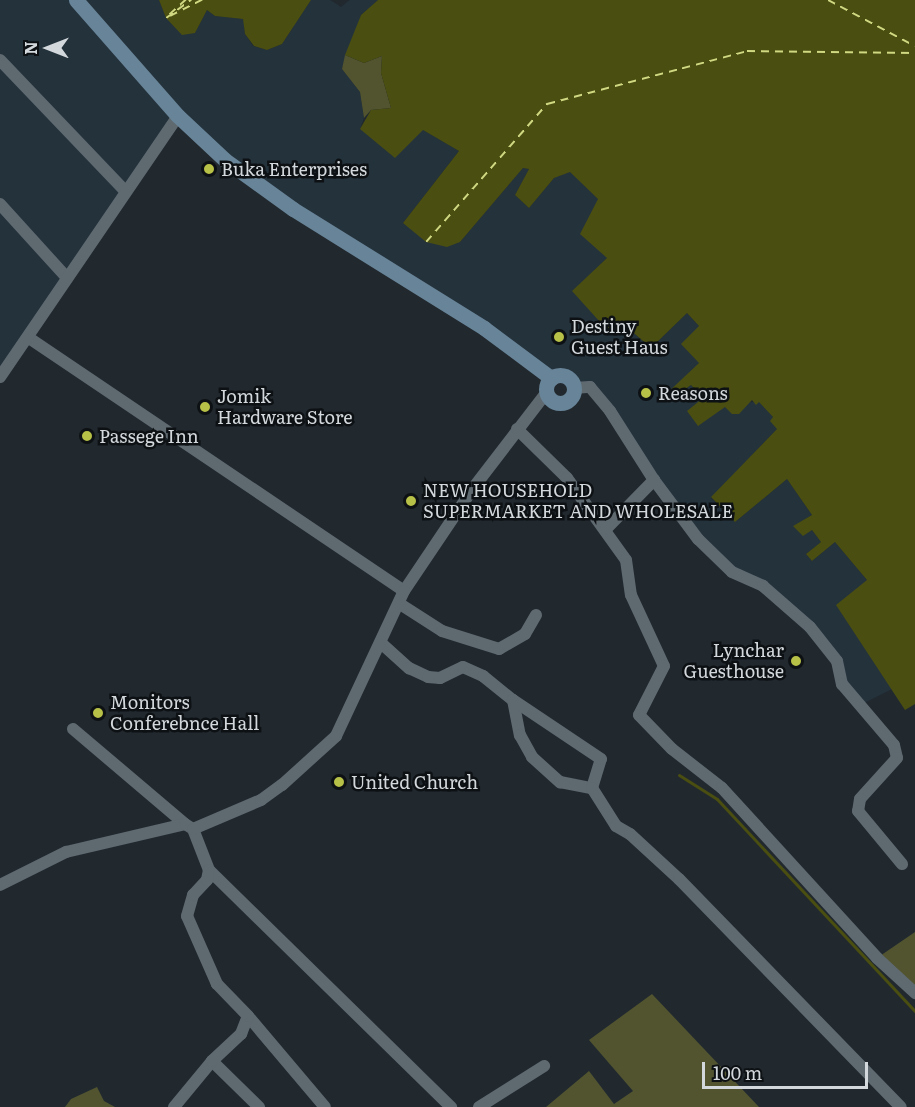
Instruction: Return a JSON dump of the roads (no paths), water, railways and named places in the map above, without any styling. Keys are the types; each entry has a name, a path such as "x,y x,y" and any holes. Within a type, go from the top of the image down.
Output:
{"main road":[{"path":"76,0 178,116 225,160 293,209 484,328 551,378 567,377 574,388 565,403 553,402 546,393 551,378"}],"street":[{"path":"0,60 126,192"},
{"path":"0,377 29,338 67,278 178,116"},
{"path":"0,204 67,278"},
{"path":"29,338 404,591"},
{"path":"574,388 590,387 610,411 654,480 698,538 732,572 763,586 810,627 837,661 842,684 894,746 897,758 860,800 858,811 902,864"},
{"path":"0,885 66,852 189,826 261,800 336,736 400,604 404,591 517,429 546,393"},
{"path":"517,429 567,478 606,529 626,560 631,595 664,666 639,715 672,749 722,788 877,958 915,993"},
{"path":"606,529 654,480"},
{"path":"400,604 442,631 499,649 525,634 536,615"},
{"path":"381,643 409,668 428,677 440,678 463,667 483,676 513,700 601,759 592,788"},
{"path":"513,700 520,735 532,757 560,782 592,788 616,826 679,879 901,1107"},
{"path":"73,729 189,826 209,870 451,1107"},
{"path":"209,870 207,880 193,896 187,916 217,984 248,1016 325,1107"},
{"path":"174,1107 212,1061 241,1034 248,1016"},
{"path":"212,1061 259,1107"},
{"path":"479,1107 544,1066"}],"waterway":[{"path":"679,775 717,799 915,1011"}],"place":[{"name":"Buka Enterprises","path":"209,169"},
{"name":"Destiny Guest Haus","path":"559,337"},
{"name":"Reasons","path":"646,393"},
{"name":"Jomik Hardware Store","path":"205,407"},
{"name":"Passege Inn","path":"87,436"},
{"name":"NEW HOUSEHOLD SUPERMARKET AND WHOLESALE","path":"411,501"},
{"name":"Lynchar Guesthouse","path":"796,661"},
{"name":"Monitors Conferebnce Hall","path":"98,713"},
{"name":"United Church","path":"339,782"}]}
